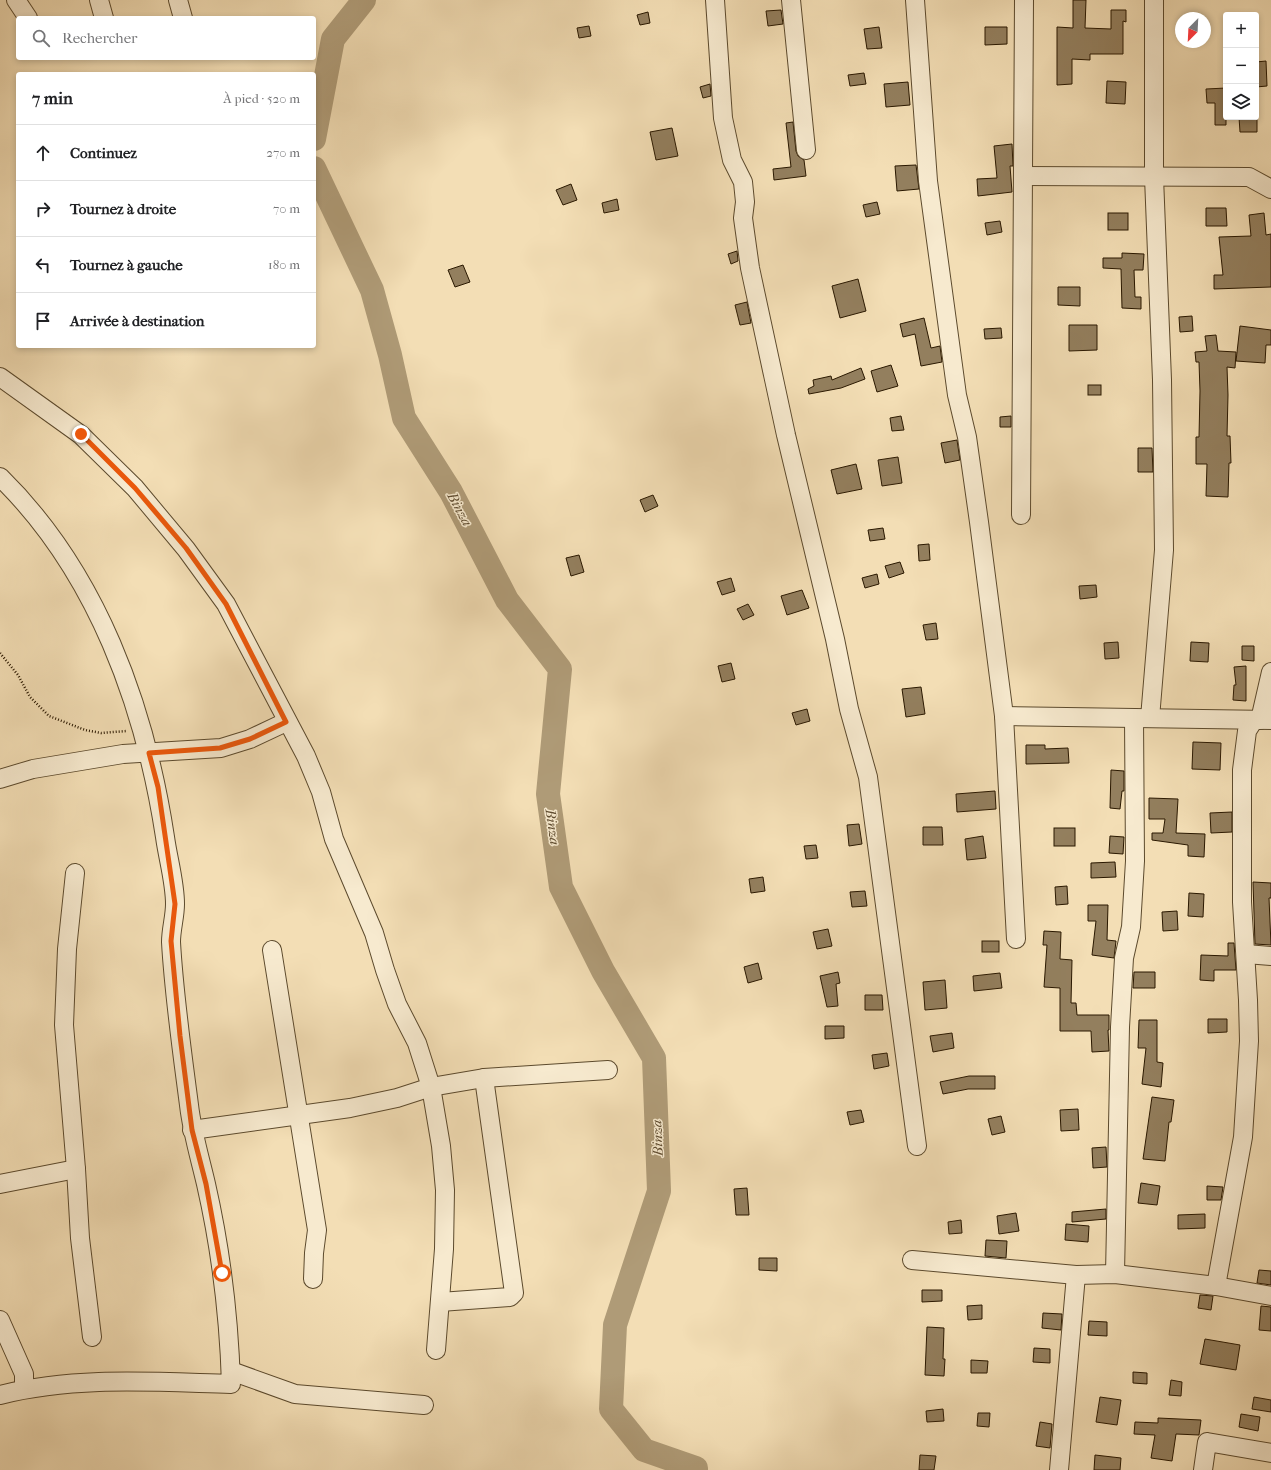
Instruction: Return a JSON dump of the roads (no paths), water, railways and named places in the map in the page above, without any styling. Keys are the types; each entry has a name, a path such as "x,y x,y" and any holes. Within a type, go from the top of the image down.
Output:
{"street":[{"path":"16,0 27,16"},
{"path":"99,0 103,16"},
{"path":"178,0 182,16"},
{"path":"715,0 723,118 732,160 743,182 745,202 743,218 750,268 784,427 835,639 849,709 868,777 917,1146"},
{"path":"791,0 806,150"},
{"path":"915,0 928,181 957,395 967,437 1004,716 1016,939"},
{"path":"1021,515 1024,0"},
{"path":"1115,1274 1120,1027 1124,958 1131,927 1142,718 1164,550 1162,380 1154,177 1154,0"},
{"path":"1023,176 1249,177 1271,189"},
{"path":"0,377 81,434 135,488 186,548 226,604 286,722 306,756 320,792 334,839 374,933 385,970 398,1004 417,1043 431,1087 441,1146 445,1190 444,1249 436,1350"},
{"path":"0,477 16,493 54,538 78,577 104,627 131,689 158,787 175,904 171,941 180,1036 192,1130 206,1184 217,1242 227,1308 231,1371 231,1384 110,1381 24,1389 0,1396"},
{"path":"1216,1286 1243,1137 1248,1041 1246,954 1242,902 1242,770 1247,731 1262,720 1271,672"},
{"path":"1004,716 1262,720"},
{"path":"0,779 33,769 123,754 220,748 250,739 286,722"},
{"path":"75,874 66,949 64,1025 80,1238 92,1337"},
{"path":"272,950 317,1230 313,1279"},
{"path":"1246,954 1271,956"},
{"path":"192,1130 299,1116 397,1098 431,1087 484,1078 608,1070"},
{"path":"440,1302 510,1297 514,1293 484,1078"},
{"path":"0,1184 76,1169"},
{"path":"912,1260 1076,1275 1115,1274 1216,1286 1271,1296"},
{"path":"1059,1470 1076,1275"},
{"path":"0,1320 24,1374 24,1389"},
{"path":"231,1371 295,1394 424,1406"},
{"path":"1203,1470 1207,1442 1271,1453"}],"waterway":[{"name":"Binza","path":"316,128 333,39 364,0"},
{"name":"Binza","path":"316,172 372,290 390,355 404,418 451,492 507,600 560,669 548,794 561,887 603,971 654,1058 659,1191 615,1325 611,1409 644,1450 696,1468 696,1470"}]}
